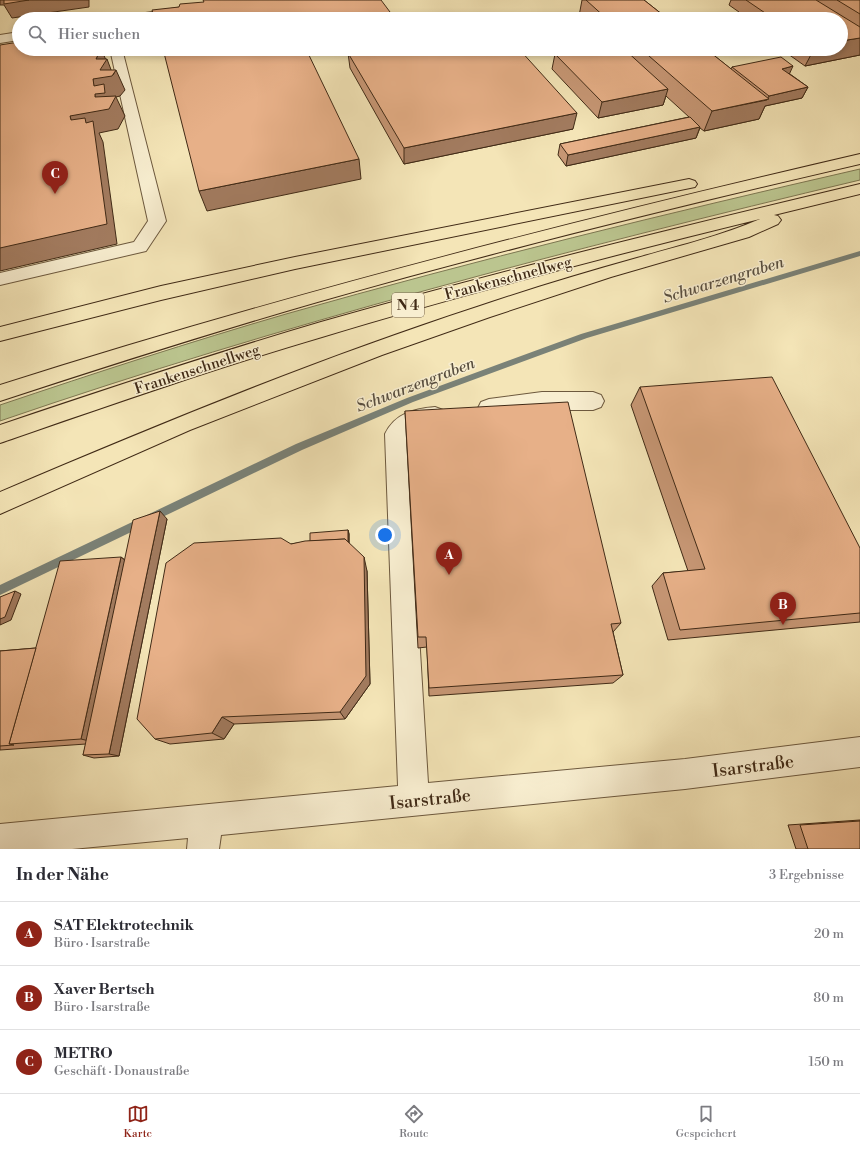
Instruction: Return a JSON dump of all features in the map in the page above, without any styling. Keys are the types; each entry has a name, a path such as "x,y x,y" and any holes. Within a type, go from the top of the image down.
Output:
{"highway":[{"name":"N 4","path":"0,393 153,343 354,284 589,222 860,160"},
{"path":"0,334 162,293 287,265 694,183 807,171"},
{"name":"Frankenschnellweg","path":"0,434 154,382 367,316 661,237 860,189"},
{"path":"0,503 182,424 375,350 483,312 590,278 743,233 822,198"}],"street":[{"path":"180,12 194,10"},
{"path":"0,39 12,37"},
{"path":"0,279 140,247 156,221 118,56"},
{"path":"414,801 396,434 402,424 418,418 542,401 593,401"},
{"name":"Isarstraße","path":"0,840 204,835 414,801 685,774 860,752"}],"green space":[{"path":"860,169 860,180 643,233 427,290 213,352 0,421 0,405 143,358 286,314 572,238"}],"building":[{"path":"4,0 29,0 4,4"},
{"path":"203,0 381,0 390,12 153,12 152,10 179,7 180,4 204,2"},
{"path":"586,0 644,0 659,12 599,12"},
{"path":"746,0 816,0 836,12 764,12"},
{"path":"837,0 860,0 860,14"},
{"path":"848,20 860,27 860,38 848,40"},
{"path":"12,43 12,56 98,56 96,59 107,59 100,70 116,70 112,76 93,79 94,86 104,84 105,93 95,94 95,97 116,96 109,109 70,116 71,120 85,118 86,123 93,121 107,224 0,248 0,45"},
{"path":"165,56 309,56 359,159 199,191"},
{"path":"350,56 525,56 577,113 404,148"},
{"path":"557,56 632,56 668,89 602,102"},
{"path":"649,56 715,56 769,99 712,111"},
{"path":"781,57 793,66 782,69 808,87 769,96 732,67"},
{"path":"690,117 700,127 568,155 560,144"},
{"path":"772,377 860,548 860,613 680,630 663,573 705,569 640,387"},
{"path":"568,402 621,623 611,624 623,675 429,688 426,637 418,637 405,411"},
{"path":"160,511 109,754 83,755 133,520"},
{"path":"348,530 348,542 345,539 310,541 310,533"},
{"path":"281,538 291,544 305,541 345,539 364,557 366,676 340,712 222,717 212,733 155,739 137,719 166,563 194,543"},
{"path":"121,557 81,739 9,744 60,561"},
{"path":"15,591 5,617 0,619 0,597"},
{"path":"36,648 9,744 14,745 0,746 0,651"},
{"path":"860,821 860,849 808,849 800,825"}],"waterway":[{"name":"Schwarzengraben","path":"0,590 299,447 410,400 584,336 860,253"}],"place":[{"name":"METRO","path":"55,194"},
{"name":"SAT Elektrotechnik","path":"449,575"},
{"name":"Xaver Bertsch","path":"783,625"}]}
